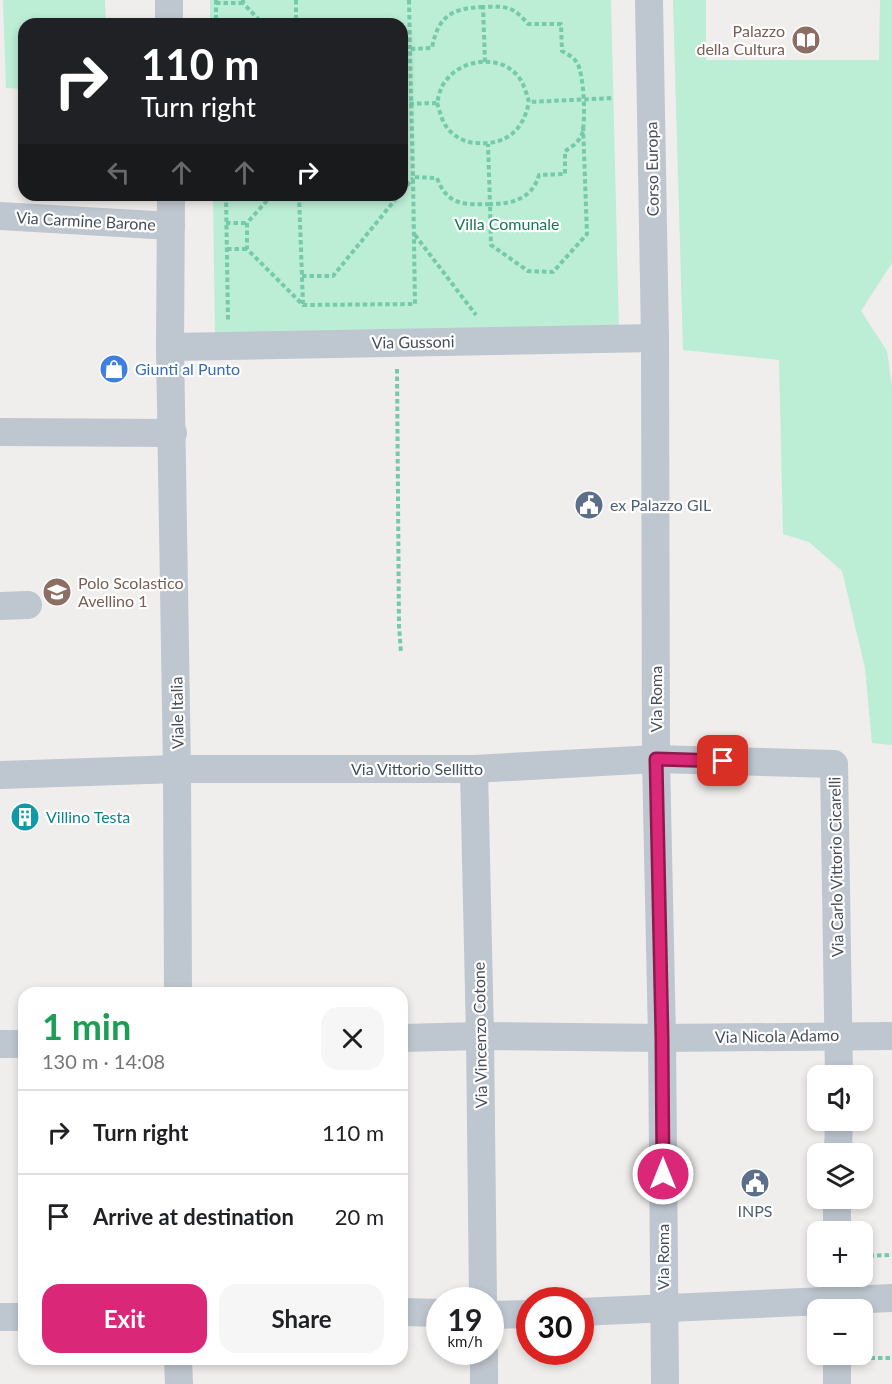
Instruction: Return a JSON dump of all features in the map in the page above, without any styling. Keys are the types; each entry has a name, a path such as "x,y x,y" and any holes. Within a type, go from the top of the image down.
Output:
{"street":[{"path":"169,0 169,18"},
{"name":"Corso Europa","path":"649,0 655,338"},
{"name":"Viale Italia","path":"171,201 170,347 177,769 177,987"},
{"name":"Via Carmine Barone","path":"0,216 171,226"},
{"name":"Via Gussoni","path":"170,347 655,338"},
{"name":"Via Roma","path":"655,338 656,759 662,1038 665,1384"},
{"path":"0,432 173,433"},
{"path":"0,606 28,605"},
{"name":"Via Vittorio Sellitto","path":"0,775 177,769 474,769 656,759"},
{"name":"Via Carlo Vittorio Cicarelli","path":"656,759 834,764 840,1065"},
{"name":"Via Vincenzo Cotone","path":"474,769 483,1287"},
{"name":"Via Nicola Adamo","path":"408,1038 892,1036"},
{"path":"0,1044 18,1044"},
{"path":"594,1312 663,1310 836,1295 892,1298"},
{"path":"408,1312 426,1313"},
{"path":"0,1317 18,1317"},
{"path":"178,1365 179,1384"},
{"path":"484,1365 484,1384"},
{"path":"837,1365 837,1384"}],"path":[{"path":"296,0 296,18"},
{"path":"267,201 247,223 247,249 303,305 416,304 409,0"},
{"path":"216,18 216,2 243,1 257,18"},
{"path":"483,7 485,62"},
{"path":"410,49 432,48 440,24 453,11 463,8 508,8 515,11 528,24 561,24 562,51 578,63 581,72 587,234 553,272 528,271 491,245 488,144"},
{"path":"485,62 507,67 516,73 526,90 529,102 526,114 515,131 505,139 488,144 471,143 459,138 448,129 437,103 439,92 446,79 456,69 469,64 485,62"},
{"path":"529,102 614,98"},
{"path":"408,103 437,103"},
{"path":"413,177 437,178 444,194 456,201 472,204 511,202 527,195 537,183 539,176 565,174 565,151 576,144 582,135 583,125"},
{"path":"408,183 413,177"},
{"path":"226,201 228,346"},
{"path":"299,201 303,305"},
{"path":"302,276 333,276 394,201"},
{"path":"226,224 247,223"},
{"path":"414,234 490,333 491,341"},
{"path":"227,249 247,249"},
{"path":"397,343 401,653"},
{"path":"873,1256 892,1255"}],"green space":[{"path":"3,0 105,0 106,18 18,18 18,89 6,88"},
{"name":"Villa Comunale","path":"210,0 611,0 619,331 215,339 213,201 408,201 408,18 210,18"},
{"path":"673,0 706,0 706,60 879,60 880,0 892,0 892,263 861,311 887,351 892,386 892,745 872,743 865,668 842,571 809,542 783,534 779,360 683,350"}],"place":[{"name":"Palazzo della Cultura","path":"806,40"},
{"name":"Giunti al Punto","path":"114,369"},
{"name":"ex Palazzo GIL","path":"589,505"},
{"name":"Polo Scolastico Avellino 1","path":"57,592"},
{"name":"Villino Testa","path":"25,817"},
{"name":"INPS","path":"755,1183"}],"route":[{"path":"663,1174 656,759 723,761"}]}
